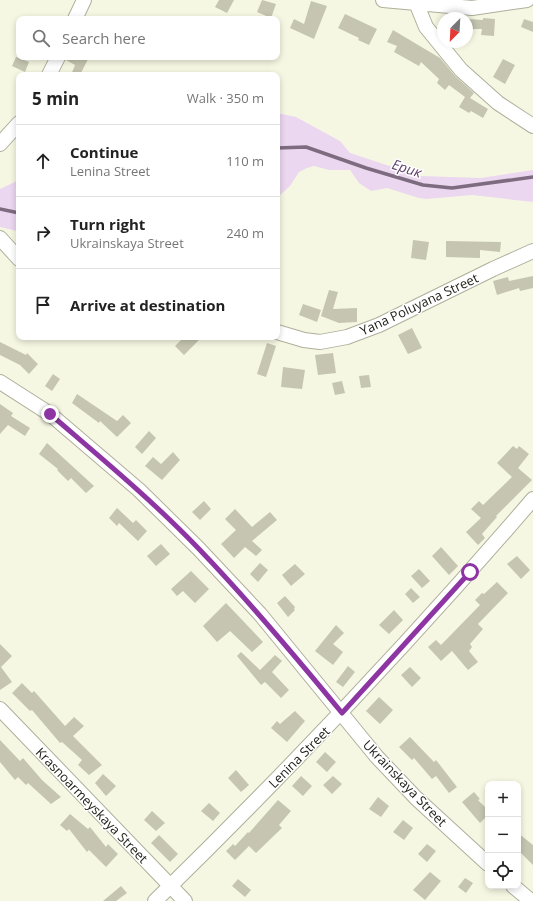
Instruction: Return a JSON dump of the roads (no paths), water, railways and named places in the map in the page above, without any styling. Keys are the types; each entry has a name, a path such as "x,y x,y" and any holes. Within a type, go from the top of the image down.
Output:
{"street":[{"path":"76,16 84,0"},
{"path":"383,0 472,8 528,0"},
{"path":"416,4 426,27 461,70 498,103 533,126"},
{"path":"50,72 56,60"},
{"path":"0,144 16,126"},
{"path":"0,238 16,256"},
{"name":"Yana Poluyana Street","path":"280,333 304,340 320,342 347,337 379,325 492,269 533,251"},
{"name":"Ukrainskaya Street","path":"0,382 50,414 139,490 198,548 260,614 377,757 416,798 485,861"},
{"name":"Lenina Street","path":"156,901 342,713 470,572 533,499"},
{"name":"Krasnoarmeyskaya Street","path":"0,709 185,901"},
{"path":"517,889 531,901"}],"waterway":[{"name":"Ерик","path":"280,148 306,147 366,168 423,185 452,188 533,177"},
{"name":"Ерик","path":"0,209 16,212"}]}
